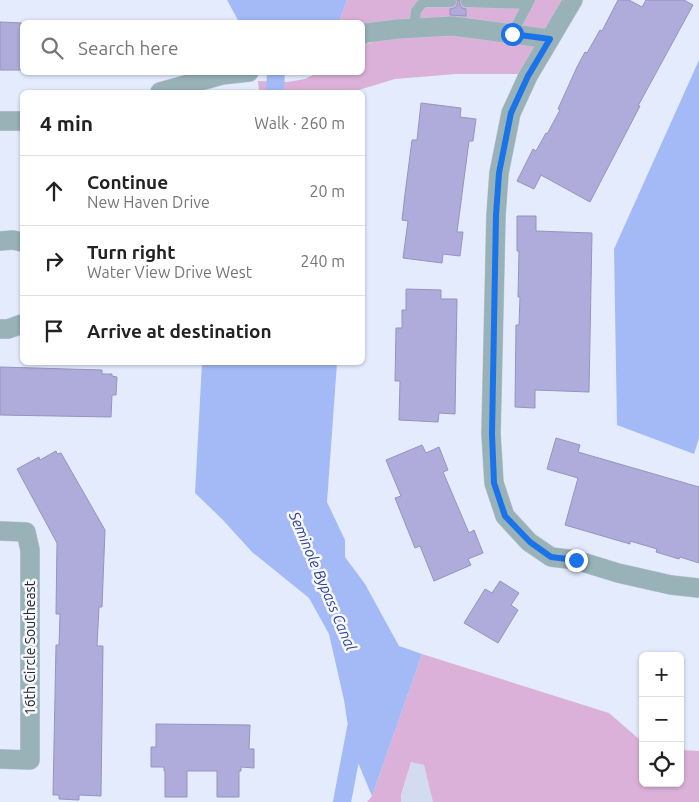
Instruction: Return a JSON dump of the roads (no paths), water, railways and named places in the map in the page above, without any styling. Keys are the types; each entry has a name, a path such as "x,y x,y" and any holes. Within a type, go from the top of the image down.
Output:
{"street":[{"path":"573,0 528,76 511,113 499,173 496,215 492,424 494,483 505,516 530,542 551,557 576,560 618,574 671,585 699,588"},
{"path":"365,34 453,26 550,39"},
{"path":"167,90 222,75"},
{"path":"0,121 20,121"},
{"path":"0,241 20,242"},
{"path":"0,329 8,329 20,325"},
{"name":"16th Circle Southeast","path":"0,531 26,532 30,550 30,760 0,759"}],"lane":[{"path":"414,28 416,11 423,2 450,2"},
{"path":"466,2 529,2 512,34"}],"water":[{"path":"227,0 347,0 340,20 238,20"},
{"path":"699,60 699,438 694,454 617,425 614,249"},
{"path":"202,365 337,365 327,502 345,540 345,557 365,584 399,646 422,654 372,796 351,746 344,700 329,634 309,598 252,552 195,493"}],"waterway":[{"name":"Seminole Bypass Canal","path":"275,90 276,75"},
{"name":"Seminole Bypass Canal","path":"342,802 356,728"}]}
